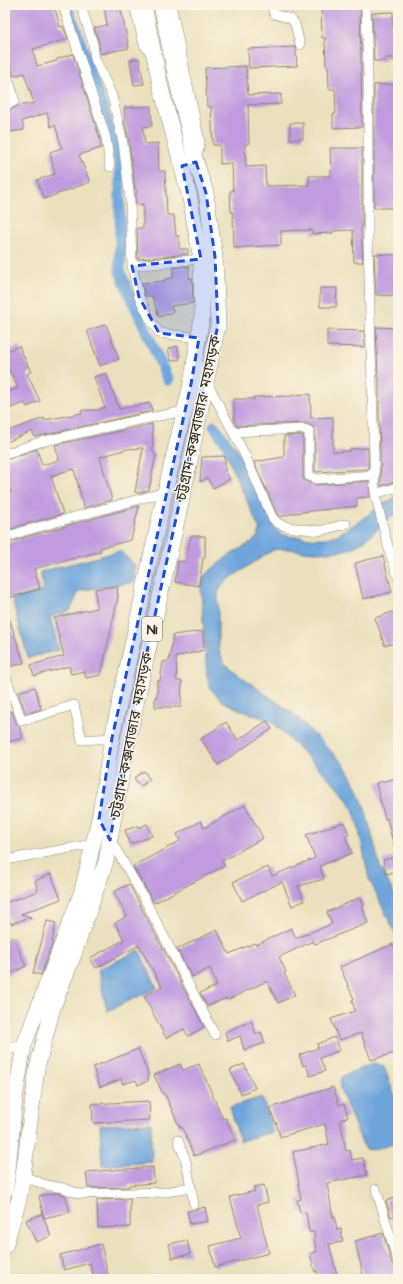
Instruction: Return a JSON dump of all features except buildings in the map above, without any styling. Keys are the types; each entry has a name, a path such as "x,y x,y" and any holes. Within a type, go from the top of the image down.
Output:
{"highway":[{"name":"চট্টগ্রাম-কক্সবাজার মহাসড়ক","path":"5,1191 8,1171 10,1093 24,1045 82,891 99,819 112,738 191,384 202,317 201,259 190,198 160,84 156,58 144,5"},
{"name":"চট্টগ্রাম-কক্সবাজার মহাসড়ক","path":"5,1246 19,1199 39,1062 53,1007 73,957 104,869 127,744 207,382 218,325 215,257 206,193 195,157 176,78 161,5"},
{"path":"182,166 195,157"}],"street":[{"path":"63,5 106,138 110,167"},
{"path":"81,5 93,44 95,59 112,96 123,142 130,200 132,266 139,297 159,333 199,338"},
{"path":"134,5 144,45 156,58"},
{"path":"171,5 200,142 199,149 195,157"},
{"path":"272,5 274,14 289,17 295,24 300,45"},
{"path":"366,5 368,76 368,241 375,494 379,504 389,550 398,577"},
{"path":"5,68 15,101 5,106"},
{"path":"132,266 201,259"},
{"path":"207,382 233,432 272,517 278,523 288,527 319,531 346,524"},
{"path":"5,454 40,442 134,421 184,412"},
{"path":"233,432 304,429 310,431 310,476 312,478 375,475"},
{"path":"375,494 398,487"},
{"path":"5,538 24,531 166,492"},
{"path":"5,675 22,722 74,705 82,740 112,738"},
{"path":"99,819 143,896 215,1035"},
{"path":"5,860 93,844"},
{"path":"5,1049 24,1045"},
{"path":"178,1140 186,1161 194,1204"},
{"path":"23,1176 46,1185 63,1188 80,1194 167,1192 190,1187"},
{"path":"376,1189 398,1262"}],"highlighted area":[{"path":"196,162 206,193 215,257 218,325 127,744 110,840 99,819 112,738 191,384 199,338 159,333 139,297 132,266 201,259 182,166"}],"water":[{"path":"227,444 232,444 235,446 275,528 286,536 318,538 332,537 344,531 398,496 398,513 366,540 354,547 341,551 328,552 287,549 273,550 229,579 218,593 218,638 219,651 224,663 295,715 343,763 356,785 365,808 380,866 398,902 398,939 369,879 358,825 353,809 345,796 333,782 271,721 243,711 222,701 211,689 207,676 201,591 203,579 206,574 228,556 252,542 258,536 260,530 225,452"},
{"path":"120,551 135,565 134,582 79,591 70,611 50,617 59,650 28,658 12,599 44,590 40,572"},
{"path":"139,950 157,988 107,1011 98,970"},
{"path":"372,1064 378,1064 384,1067 398,1104 398,1143 371,1150 366,1149 362,1143 340,1089 340,1083 341,1077"},
{"path":"262,1097 273,1132 240,1141 230,1107"},
{"path":"151,1123 152,1162 102,1166 100,1125"}],"waterway":[{"path":"68,9 120,163 120,272 168,380"},
{"path":"214,426 227,444 232,456"}]}
